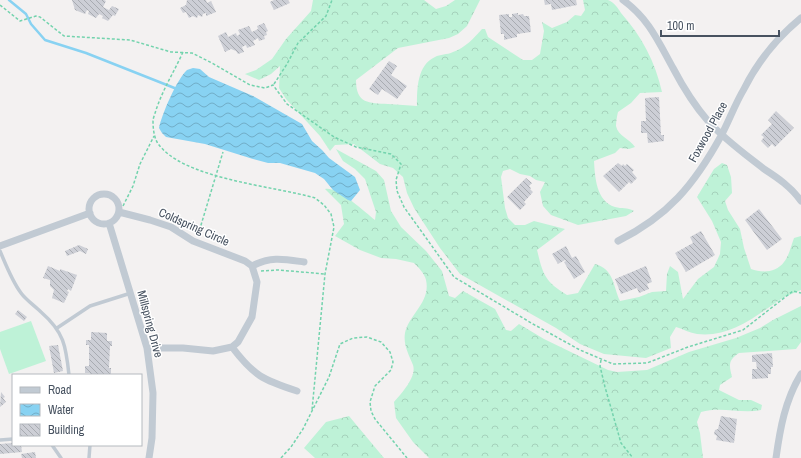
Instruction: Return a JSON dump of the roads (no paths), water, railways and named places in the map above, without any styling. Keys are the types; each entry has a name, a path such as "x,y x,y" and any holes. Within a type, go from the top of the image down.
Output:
{"street":[{"path":"623,0 634,8 652,31 692,101 709,122 732,145 784,183 801,200"},
{"name":"Foxwood Place","path":"618,241 646,226 662,214 676,200 707,159 721,135 743,89 760,64 786,32 801,18"},
{"path":"102,194 111,196 115,199 118,203 119,212 109,223 104,223 95,220 90,213 89,208 93,199 102,194"},
{"name":"Coldspring Circle","path":"119,212 171,227 195,242 245,261 253,269"},
{"path":"0,246 90,213"},
{"name":"Millspring Drive","path":"109,223 147,348 153,393 152,438 149,458"},
{"path":"147,348 184,348 213,351 232,347 238,342 252,317 258,282 253,269 260,262 273,259 304,262"},
{"path":"232,347 249,369 262,378 297,391"},
{"path":"776,458 778,438 787,401 801,374"}],"lane":[{"path":"0,251 21,294 57,328 67,351 70,374"},
{"path":"57,328 90,306 131,293"},
{"path":"0,440 12,439"},
{"path":"53,446 61,458"},
{"path":"89,458 90,446"}],"water":[{"path":"193,68 200,69 209,77 253,96 302,124 312,141 329,158 355,177 360,190 351,201 333,190 324,179 315,173 280,163 268,163 205,144 166,137 159,128 163,114 179,81 187,70"}],"waterway":[{"path":"9,0 26,14 31,24 45,40 86,53 177,89"}]}
